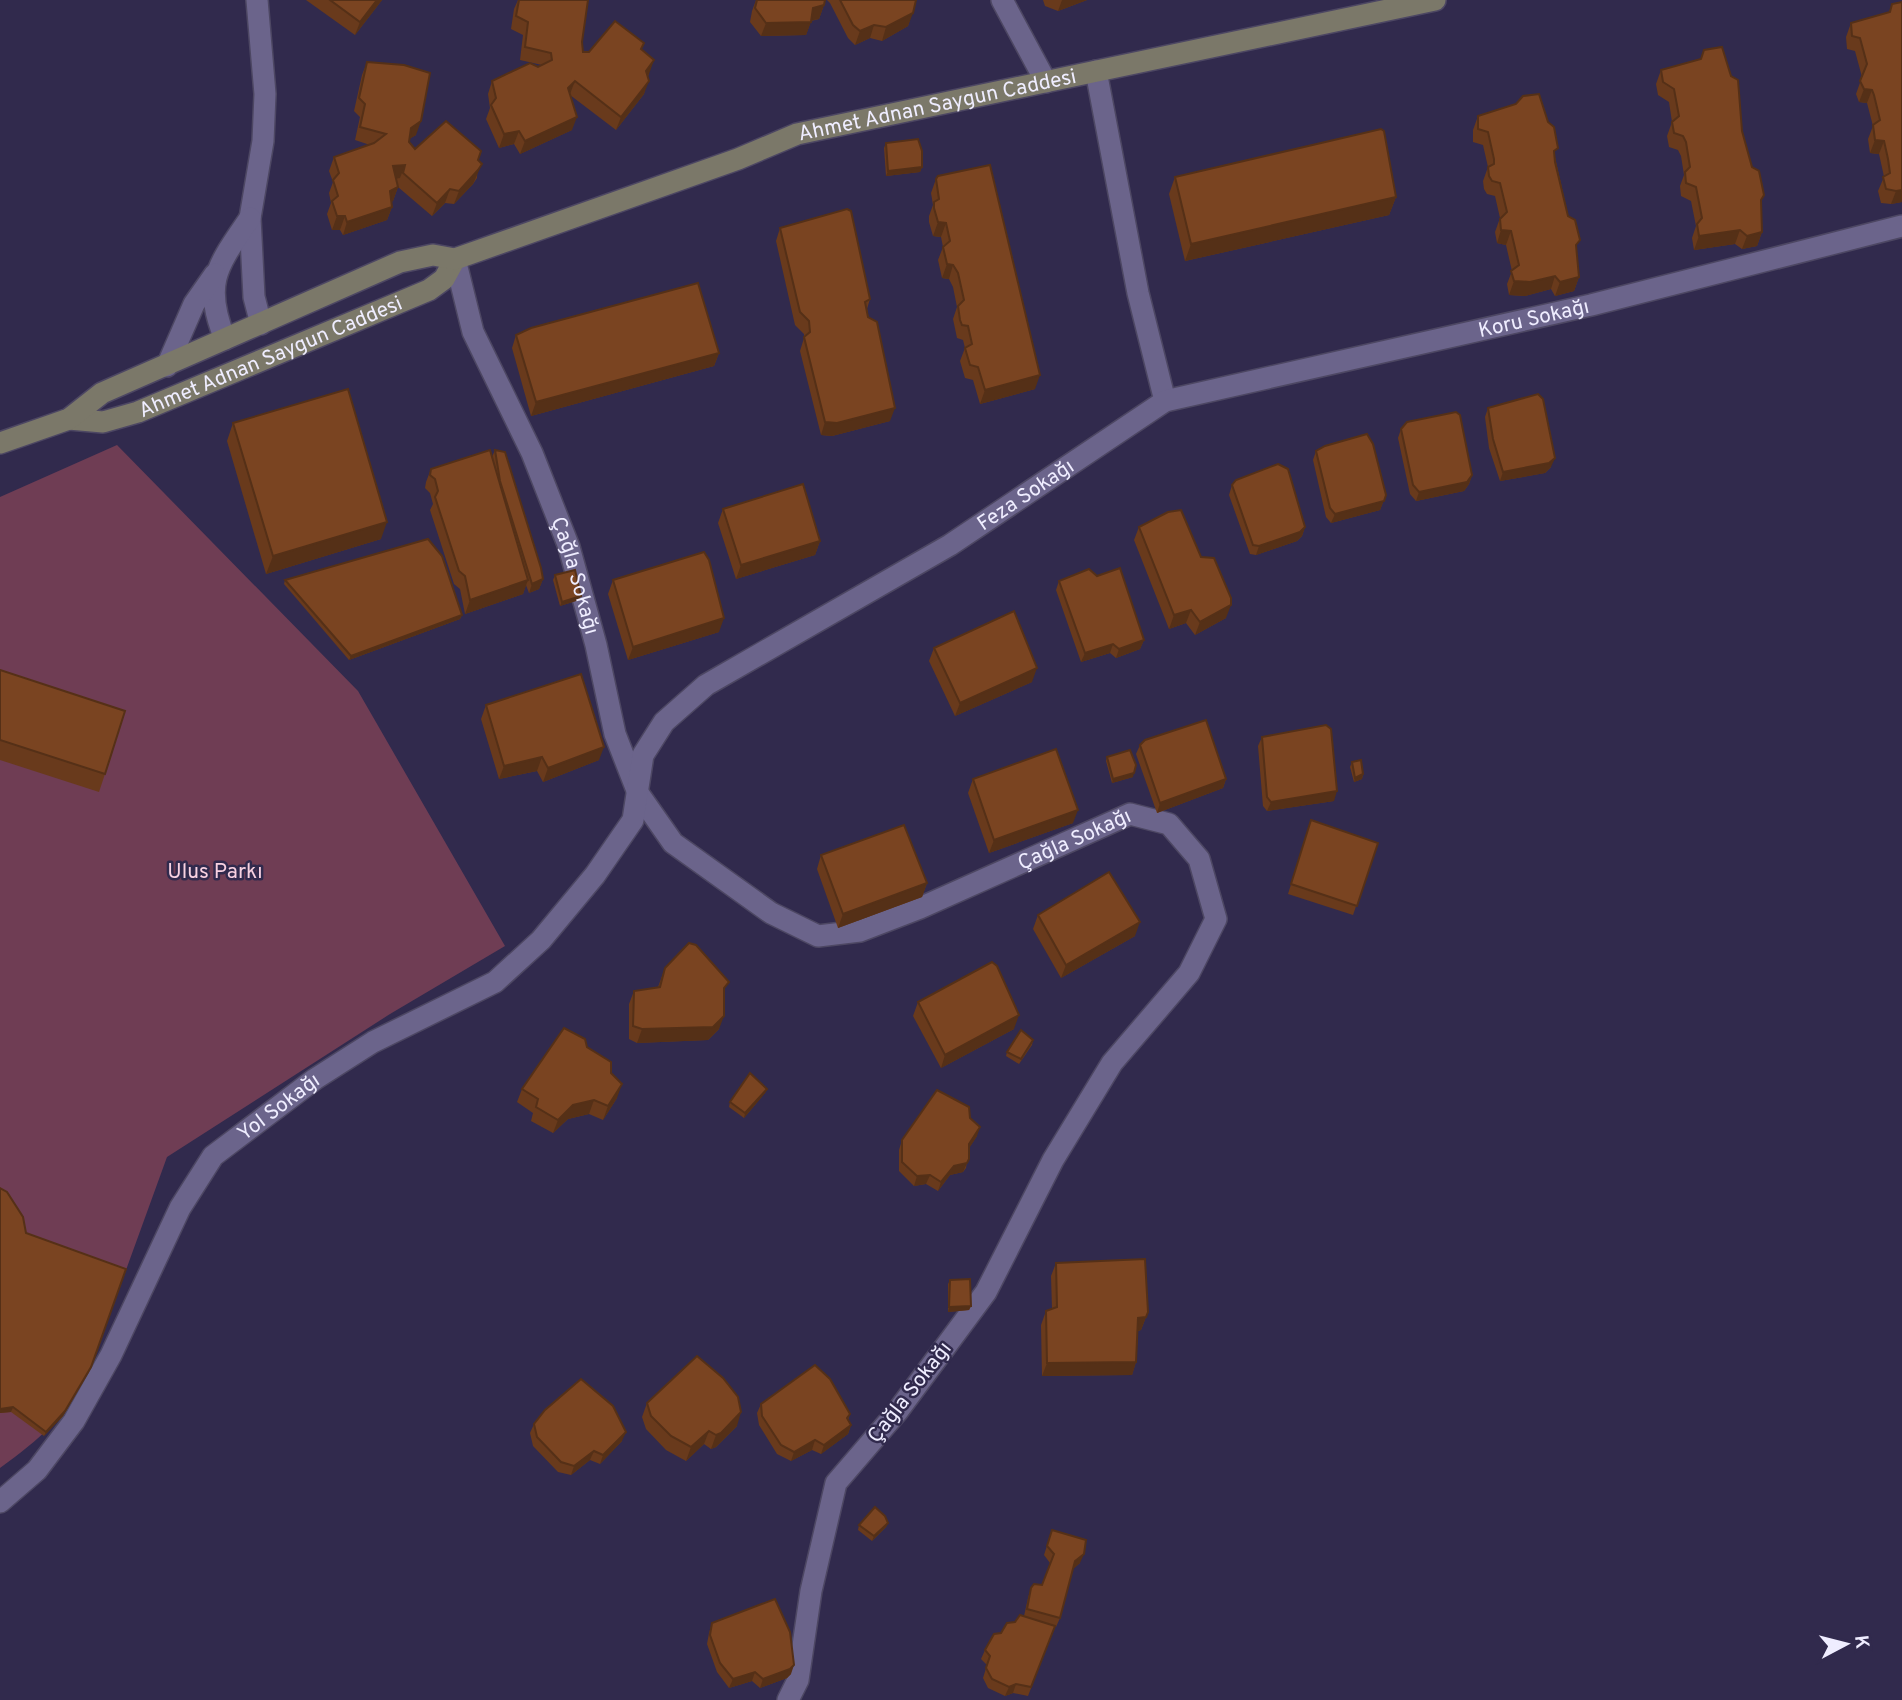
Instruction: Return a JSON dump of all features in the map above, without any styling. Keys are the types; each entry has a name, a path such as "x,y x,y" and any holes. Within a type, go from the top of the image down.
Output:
{"main road":[{"name":"Ahmet Adnan Saygun Caddesi","path":"0,443 69,419 102,393 400,262 433,255 455,259 738,159 797,134 1435,0"},
{"name":"Ahmet Adnan Saygun Caddesi","path":"69,419 103,422 138,412 429,290 443,279 455,259"},
{"path":"261,324 275,354"},
{"path":"225,340 240,369"}],"street":[{"path":"257,0 265,94 263,141 250,218 254,297 261,324"},
{"path":"1002,0 1046,82"},
{"path":"1096,71 1138,293 1165,401"},
{"path":"167,366 194,304 250,218"},
{"name":"Koru Sokağı","path":"1165,401 1591,305 1902,226"},
{"name":"Çağla Sokağı","path":"455,259 473,332 532,453 569,548 596,645 615,734 638,793 673,843 771,912 818,936 860,931 920,908 1130,814 1170,824 1199,859 1216,919 1189,973 1112,1063 1053,1160 986,1292 897,1412 836,1483 811,1591 798,1680 788,1700"},
{"path":"215,274 218,321 225,340"},
{"name":"Feza Sokağı","path":"638,793 643,755 664,722 706,685 950,545 1165,401"},
{"name":"Yol Sokağı","path":"0,1502 37,1470 74,1421 111,1355 180,1208 213,1156 315,1079 373,1042 495,982 541,940 594,875 633,820 638,793"}],"green space":[{"name":"Ulus Parkı","path":"117,445 358,691 505,946 390,1014 167,1157 89,1372 71,1402 51,1426 0,1468 0,497"}],"building":[{"path":"330,0 377,0 360,22"},
{"path":"519,0 588,0 583,52 589,52 615,21 644,43 641,49 654,60 646,71 649,81 621,117 575,81 568,88 577,117 525,141 519,131 504,134 491,105 496,98 492,81 530,63 538,67 552,60 551,53 525,47 528,22 516,16"},
{"path":"757,0 825,0 824,5 813,8 811,22 766,23 755,8"},
{"path":"840,0 916,0 913,13 886,27 874,25 860,31 853,25"},
{"path":"1902,2 1902,190 1896,191 1886,189 1883,177 1890,173 1888,159 1884,141 1875,140 1873,125 1880,120 1872,90 1864,89 1860,81 1867,64 1860,38 1852,36 1851,23 1890,12 1892,4"},
{"path":"1722,47 1731,76 1738,80 1742,131 1752,167 1759,171 1764,195 1761,200 1762,232 1747,236 1740,230 1699,236 1697,224 1702,218 1696,187 1686,183 1685,172 1690,167 1686,142 1683,136 1674,133 1672,122 1679,116 1674,89 1663,82 1661,70 1701,59 1704,50"},
{"path":"367,62 404,65 430,73 421,121 411,128 409,142 415,149 446,121 481,151 478,160 482,164 459,191 450,189 437,203 403,173 405,165 393,166 398,187 390,191 392,207 347,222 345,216 337,216 332,201 338,196 333,180 339,173 334,157 374,143 386,134 360,127 365,104 359,98"},
{"path":"1539,94 1548,122 1554,127 1558,148 1554,151 1555,162 1568,216 1575,220 1580,240 1576,245 1579,277 1560,282 1555,276 1530,282 1514,281 1511,271 1519,265 1511,231 1501,230 1500,219 1507,212 1500,183 1492,181 1489,176 1488,167 1494,164 1494,159 1488,132 1478,129 1478,116 1516,104 1523,96"},
{"path":"1381,129 1384,131 1396,197 1191,244 1175,177"},
{"path":"918,139 922,151 922,167 888,171 886,143"},
{"path":"990,165 1040,375 985,390 978,367 970,365 965,348 972,344 968,326 962,325 960,320 958,306 964,300 958,273 953,265 947,264 943,247 950,241 946,223 938,222 934,202 939,199 936,179 938,176"},
{"path":"847,209 851,211 870,299 865,302 868,317 877,322 895,408 837,423 825,422 804,337 810,332 809,321 800,312 780,228"},
{"path":"698,283 719,353 536,402 516,335 531,328"},
{"path":"348,389 387,522 273,556 233,423"},
{"path":"1538,394 1543,399 1555,458 1549,463 1503,472 1493,439 1488,408"},
{"path":"1456,412 1460,415 1472,475 1467,482 1419,492 1413,485 1401,429 1407,422"},
{"path":"1367,434 1373,444 1386,495 1384,501 1335,514 1330,508 1316,451"},
{"path":"490,450 528,580 470,600 465,576 459,571 435,497 438,491 435,479 430,475 431,469"},
{"path":"495,450 505,452 541,568 543,579 532,584 500,481"},
{"path":"1278,464 1288,469 1305,527 1300,532 1259,546 1253,545 1232,485 1236,480"},
{"path":"803,484 820,541 741,565 723,509"},
{"path":"1181,510 1201,557 1214,558 1231,598 1231,605 1200,622 1191,610 1174,615 1139,527 1168,512"},
{"path":"428,539 442,556 462,615 351,656 285,580"},
{"path":"704,552 709,560 724,618 633,647 613,580"},
{"path":"1120,568 1144,640 1119,649 1113,644 1085,653 1059,581 1089,569 1097,576"},
{"path":"575,570 581,596 562,602 555,575"},
{"path":"1014,611 1037,668 960,703 934,648"},
{"path":"0,670 125,711 105,774 0,740"},
{"path":"581,674 604,747 548,768 542,757 504,766 486,705"},
{"path":"1206,720 1226,779 1160,803 1140,745 1145,740"},
{"path":"1326,725 1331,729 1337,791 1271,802 1267,797 1262,737"},
{"path":"1056,749 1078,810 994,840 973,779"},
{"path":"1130,750 1136,765 1134,773 1113,779 1107,757"},
{"path":"1361,760 1363,774 1355,778 1352,762"},
{"path":"1311,820 1378,843 1357,906 1291,884"},
{"path":"904,825 927,883 843,914 821,855"},
{"path":"1109,872 1140,922 1066,965 1038,915"},
{"path":"689,943 696,945 729,982 724,988 724,1016 713,1027 642,1029 633,1026 634,991 660,987 665,968"},
{"path":"992,962 997,966 1019,1015 945,1055 918,1002"},
{"path":"564,1028 585,1039 587,1047 611,1062 611,1073 622,1084 608,1106 594,1100 573,1105 558,1120 536,1107 538,1099 522,1089"},
{"path":"1021,1030 1033,1040 1021,1059 1007,1052"},
{"path":"750,1073 767,1089 745,1113 730,1102"},
{"path":"937,1090 969,1107 970,1118 980,1127 969,1144 967,1163 954,1166 941,1182 930,1175 917,1176 902,1162 902,1140"},
{"path":"0,1188 7,1192 23,1217 26,1233 126,1269 91,1367 65,1411 46,1432 13,1407 0,1409"},
{"path":"1145,1259 1148,1312 1146,1317 1138,1318 1136,1362 1047,1363 1046,1311 1057,1307 1056,1263"},
{"path":"970,1279 971,1306 949,1307 950,1280"},
{"path":"697,1356 723,1378 738,1397 741,1412 721,1433 716,1435 709,1431 691,1447 671,1436 651,1416 647,1403"},
{"path":"815,1365 830,1379 850,1414 847,1418 851,1425 824,1445 815,1440 794,1452 781,1445 762,1416 761,1404"},
{"path":"581,1379 613,1406 626,1432 603,1455 594,1451 574,1466 561,1462 537,1437 534,1424 545,1410"},
{"path":"875,1507 888,1523 874,1536 859,1525"},
{"path":"1052,1530 1086,1540 1084,1554 1075,1561 1060,1618 1027,1609 1031,1588 1034,1584 1042,1585 1054,1554 1047,1546"},
{"path":"775,1599 790,1632 794,1665 763,1679 755,1672 733,1679 720,1663 710,1635 712,1623"},
{"path":"1020,1615 1055,1626 1031,1687 1016,1684 1009,1687 992,1679 986,1668 990,1656 985,1650 994,1634 1001,1633 1007,1623 1015,1622"}]}
